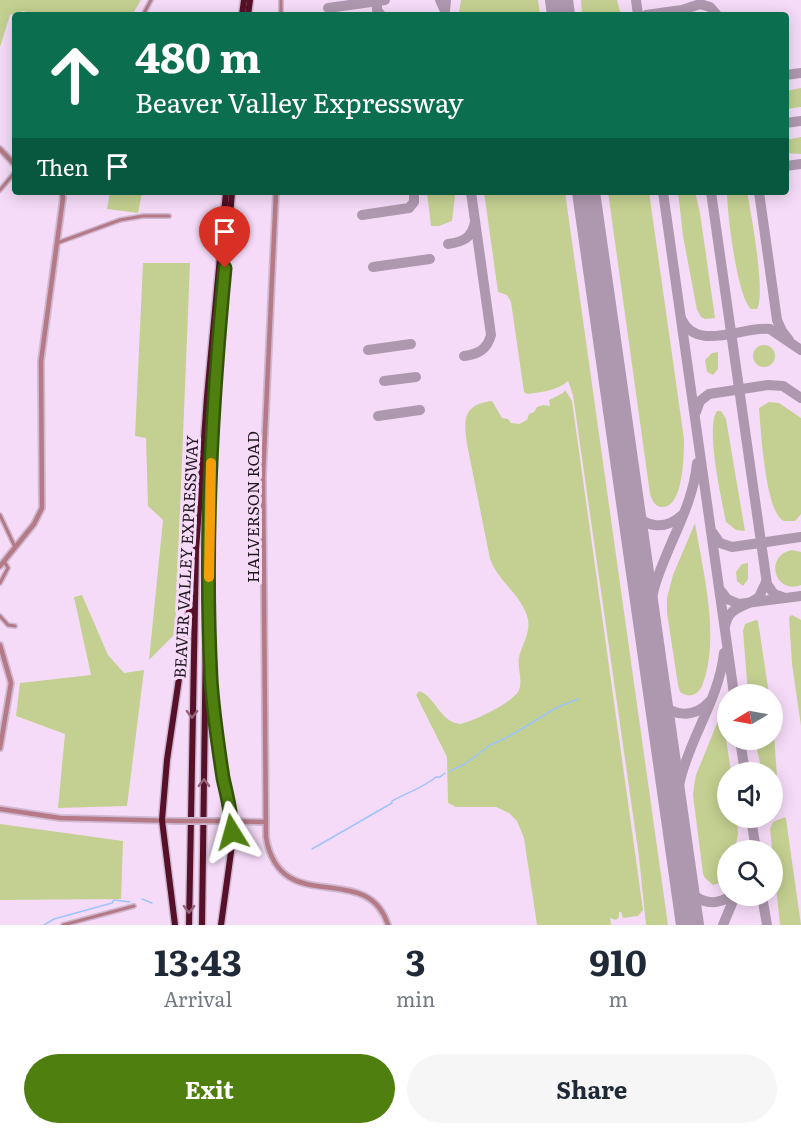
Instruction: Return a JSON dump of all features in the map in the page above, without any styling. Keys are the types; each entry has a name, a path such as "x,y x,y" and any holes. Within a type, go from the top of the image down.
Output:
{"highway":[{"name":"BEAVER VALLEY EXPRESSWAY","path":"189,925 196,550 207,397 226,195"},
{"name":"BEAVER VALLEY EXPRESSWAY","path":"201,925 208,536 215,372 232,195"},
{"path":"208,536 212,693 221,765 232,821 231,852 221,925"},
{"path":"175,925 162,820 167,760 187,639 196,550"}],"street":[{"path":"0,149 12,162"},
{"path":"0,190 12,176"},
{"path":"0,566 37,520 42,505 41,361 64,195"},
{"name":"HALVERSON ROAD","path":"276,195 263,476 265,822 269,851 276,866 286,876 302,884 346,889 367,897 383,912 388,925"},
{"path":"56,244 120,220 143,216 169,216"},
{"path":"0,515 15,547"},
{"path":"0,583 8,568 4,561"},
{"path":"0,616 8,625 15,627"},
{"path":"0,645 11,683 0,748"},
{"path":"0,809 60,818 265,822"},
{"path":"63,925 134,906"}],"green space":[{"path":"0,0 141,0 134,12 12,12 0,47"},
{"path":"461,0 538,0 540,12 459,12"},
{"path":"581,0 617,0 620,12 582,12"},
{"path":"801,88 801,107 789,109 789,90"},
{"path":"801,137 801,154 789,153 789,139"},
{"path":"109,195 141,195 138,213 107,209"},
{"path":"427,195 455,195 452,221 439,226 431,226"},
{"path":"484,195 565,195 668,925 646,925 639,857 573,395 568,381 559,387 537,393 524,392 511,302 507,295 498,292"},
{"path":"608,195 649,195 684,439 683,467 675,499 669,505 660,507 653,501 650,494"},
{"path":"678,195 696,195 715,318 705,319 697,310 683,236"},
{"path":"727,195 748,195 759,271 760,288 757,309 751,309 741,289"},
{"path":"143,263 190,263 175,634 149,660 163,520 148,506 146,438 135,436"},
{"path":"764,345 772,348 775,356 772,364 764,367 756,364 753,356 756,348"},
{"path":"718,352 718,369 713,375 707,372 705,360 712,353"},
{"path":"565,390 572,401 643,910 638,916 623,918 619,912 616,920 610,918 611,925 537,925 524,838 517,821 509,813 496,807 456,807 448,803 447,757 416,695 419,691 425,694 448,719 460,724 502,705 519,690 519,657 527,635 528,619 518,599 498,574 490,559 467,444 466,420 467,414 476,405 492,401 502,418 519,424 527,420 529,414 537,407 550,406 549,400"},
{"path":"769,402 779,403 801,418 801,514 795,521 784,521 778,515 768,487 759,408"},
{"path":"717,411 721,411 726,419 745,531 736,530 726,522 714,448 713,432"},
{"path":"695,523 709,605 710,648 702,686 698,692 690,695 680,692 678,685 667,613 667,598 673,575"},
{"path":"792,550 801,552 801,585 792,587 779,580 775,566 783,554"},
{"path":"748,563 748,579 743,586 737,581 736,572 742,564"},
{"path":"82,595 108,655 124,673 144,670 127,806 58,808 65,734 16,716 20,683 91,675 74,597"},
{"path":"792,615 801,620 801,726 792,664 789,617"},
{"path":"758,621 767,684 747,684 743,631 745,624"},
{"path":"717,723 717,750 728,750 730,762 717,762 717,828 738,828 738,834 737,840 717,840 717,884 713,885 703,874 693,795 696,775"},
{"path":"757,750 775,750 776,762 760,762"},
{"path":"783,818 786,819 801,925 780,925 778,906 783,906 783,840 771,840 770,829 783,828"},
{"path":"0,824 123,841 121,899 0,900"}],"waterway":[{"path":"450,771 465,764 490,745 508,737 556,708 578,699"},
{"path":"312,849 392,801 445,773"},
{"path":"142,899 152,903"},
{"path":"44,925 54,919 112,903 114,900 130,902"}],"taxiway":[{"path":"328,8 385,0"},
{"path":"440,0 445,11 446,0"},
{"path":"560,0 561,12"},
{"path":"636,0 638,12"},
{"path":"377,1 379,12"},
{"path":"668,12 700,4 710,7 714,12"},
{"path":"789,75 801,73"},
{"path":"789,123 801,121"},
{"path":"789,166 801,164"},
{"path":"362,215 409,208 414,202 414,195"},
{"path":"464,356 481,350 491,335 471,195"},
{"path":"663,195 733,684"},
{"path":"711,195 767,584 774,594 785,598"},
{"path":"759,195 777,320 789,340"},
{"path":"448,244 466,238 472,232 475,222"},
{"path":"373,267 430,259"},
{"path":"682,320 689,329 709,336 770,329 801,350"},
{"path":"368,350 411,344"},
{"path":"384,381 416,377"},
{"path":"696,412 700,401 709,394 768,385 783,386 801,398"},
{"path":"378,416 420,410"},
{"path":"652,658 650,615 654,589 685,511 697,463"},
{"path":"628,487 633,508 638,517 644,521 663,525 682,515"},
{"path":"713,533 720,543 732,547 801,537"},
{"path":"725,626 734,610 759,597 766,582"},
{"path":"721,591 727,599 739,604 801,596"},
{"path":"678,841 678,788 690,749 711,702 724,653"},
{"path":"655,676 657,688 665,705 677,713 697,711 709,702"},
{"path":"742,750 743,762"},
{"path":"753,828 754,840"},
{"path":"678,843 693,925"},
{"path":"688,888 702,900 717,901"},
{"path":"723,925 731,906"},
{"path":"764,906 767,925"}],"runway":[{"path":"559,0 561,12"},
{"path":"586,195 690,925"}],"slow traffic":[{"path":"209,577 211,463"}],"route":[{"path":"225,268 215,372 208,536 212,693 232,832"}]}
